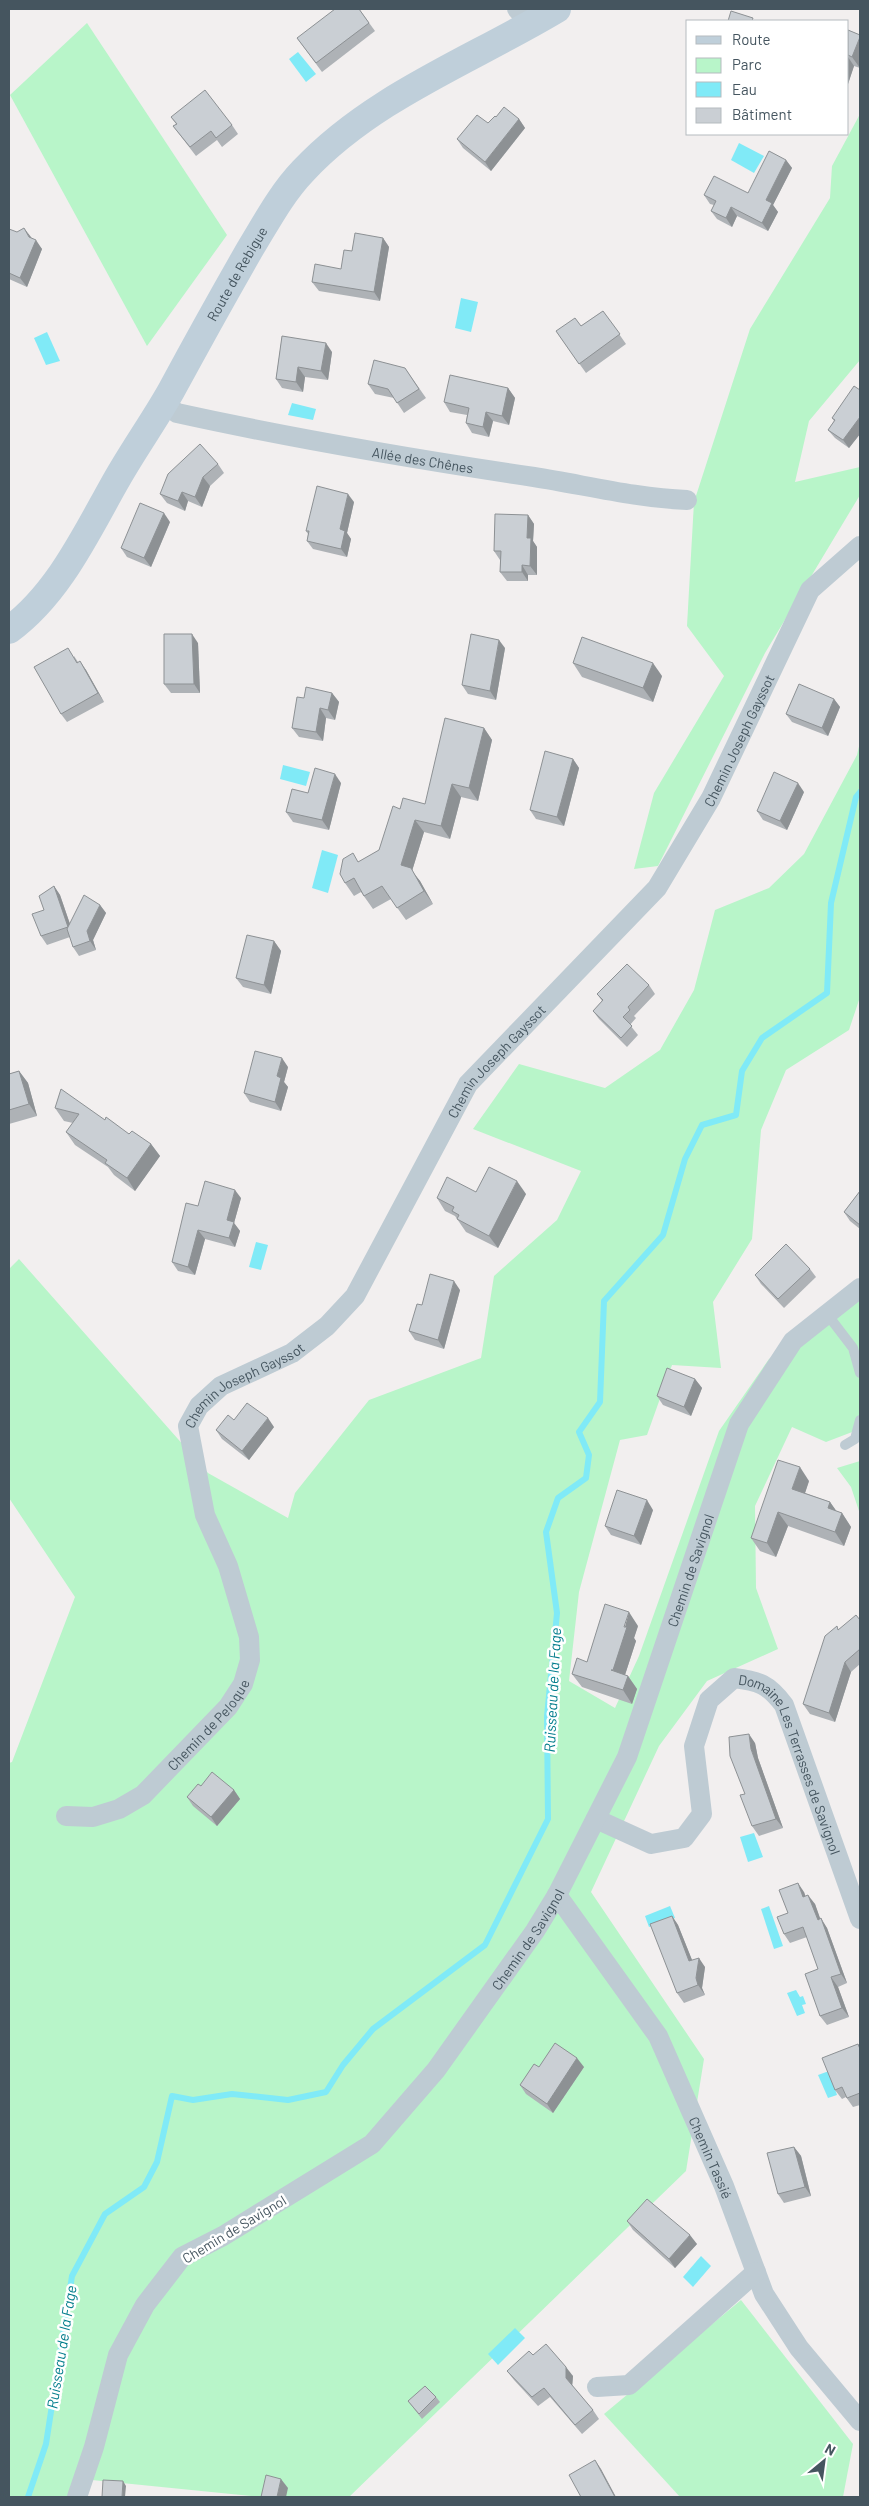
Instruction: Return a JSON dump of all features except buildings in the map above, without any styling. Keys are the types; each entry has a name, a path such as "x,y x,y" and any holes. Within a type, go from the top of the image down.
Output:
{"street":[{"name":"Route de Rebigue","path":"9,630 20,622 50,590 85,536 118,477 164,404 216,307 276,206 302,172 347,131 383,106 524,17 557,9"},
{"name":"Allée des Chênes","path":"164,404 177,413 277,435 649,498 687,500"},
{"name":"Chemin Joseph Gayssot","path":"228,1566 205,1515 188,1426 199,1406 221,1386 292,1354 328,1326 354,1296 468,1084 658,888 711,798 810,590 860,546"},
{"name":"Chemin de Savignol","path":"77,2497 94,2448 118,2355 145,2305 182,2257 223,2236 372,2144 436,2070 535,1931 557,1895 627,1757 739,1424 793,1341 860,1288"},
{"name":"Chemin de Peloque","path":"66,1816 93,1817 119,1809 143,1794 228,1708 243,1684 250,1660 249,1637 228,1566"},
{"name":"Domaine Les Terrasses de Savignol","path":"596,1819 651,1844 684,1838 702,1814 694,1746 709,1700 734,1678 756,1681 772,1690 784,1705 860,1919"},
{"name":"Chemin Tassié","path":"557,1895 658,2036 724,2186 764,2294 799,2348 860,2421"},
{"path":"597,2387 629,2385 756,2272"}],"lane":[{"path":"826,1314 854,1348 860,1373"},
{"path":"845,1445 855,1439 860,1420"}],"green space":[{"path":"87,23 227,235 147,346 10,95"},
{"path":"860,114 860,360 809,421 795,482 860,467 860,495 765,653 658,866 634,869 654,793 724,676 687,626 694,502 750,329 830,198 832,166"},
{"path":"860,742 860,997 849,1030 786,1070 761,1130 752,1239 713,1302 721,1368 672,1365 647,1435 620,1440 579,1592 569,1681 615,1708 639,1656 719,1431 769,1359 860,1294 860,1429 826,1442 792,1427 755,1506 756,1588 778,1649 707,1681 659,1746 591,1892 704,2059 686,2171 349,2497 260,2497 82,2479 82,2497 9,2497 9,1763 12,1762 75,1597 9,1498 9,1269 19,1259 208,1473 288,1518 295,1493 369,1400 481,1358 494,1276 557,1220 581,1171 473,1129 519,1064 605,1088 660,1050 694,990 715,910 769,888 804,854 857,755"},
{"path":"860,1461 860,1514 851,1487 837,1468"},
{"path":"741,2300 853,2444 843,2497 680,2497 604,2414"}],"water":[{"path":"298,52 316,74 306,82 289,59"},
{"path":"739,143 764,156 754,173 731,160"},
{"path":"461,298 478,302 471,332 455,328"},
{"path":"47,332 60,361 46,365 34,338"},
{"path":"292,403 316,409 313,420 288,415"},
{"path":"283,765 310,772 306,786 280,779"},
{"path":"322,850 338,855 328,893 312,888"},
{"path":"256,1242 268,1245 261,1270 249,1267"},
{"path":"754,1833 763,1857 748,1862 740,1837"},
{"path":"670,1906 675,1918 649,1927 645,1916"},
{"path":"769,1906 783,1946 774,1949 761,1909"},
{"path":"796,1990 800,1997 803,1996 806,2004 802,2005 805,2013 797,2016 787,1993"},
{"path":"829,2071 837,2095 828,2098 818,2075"},
{"path":"701,2256 711,2266 693,2287 683,2277"},
{"path":"515,2328 525,2338 498,2365 488,2354"}],"waterway":[{"name":"Ruisseau de la Fage","path":"28,2497 46,2444 72,2276 105,2214 144,2187 157,2162 172,2096 193,2100 232,2094 288,2100 326,2092 343,2065 373,2029 485,1945 548,1819 547,1716 557,1613 546,1532 558,1498 586,1478 589,1455 579,1432 600,1402 604,1301 663,1235 685,1159 702,1125 736,1115 742,1071 762,1038 827,993 831,903 856,797 860,792"}]}
